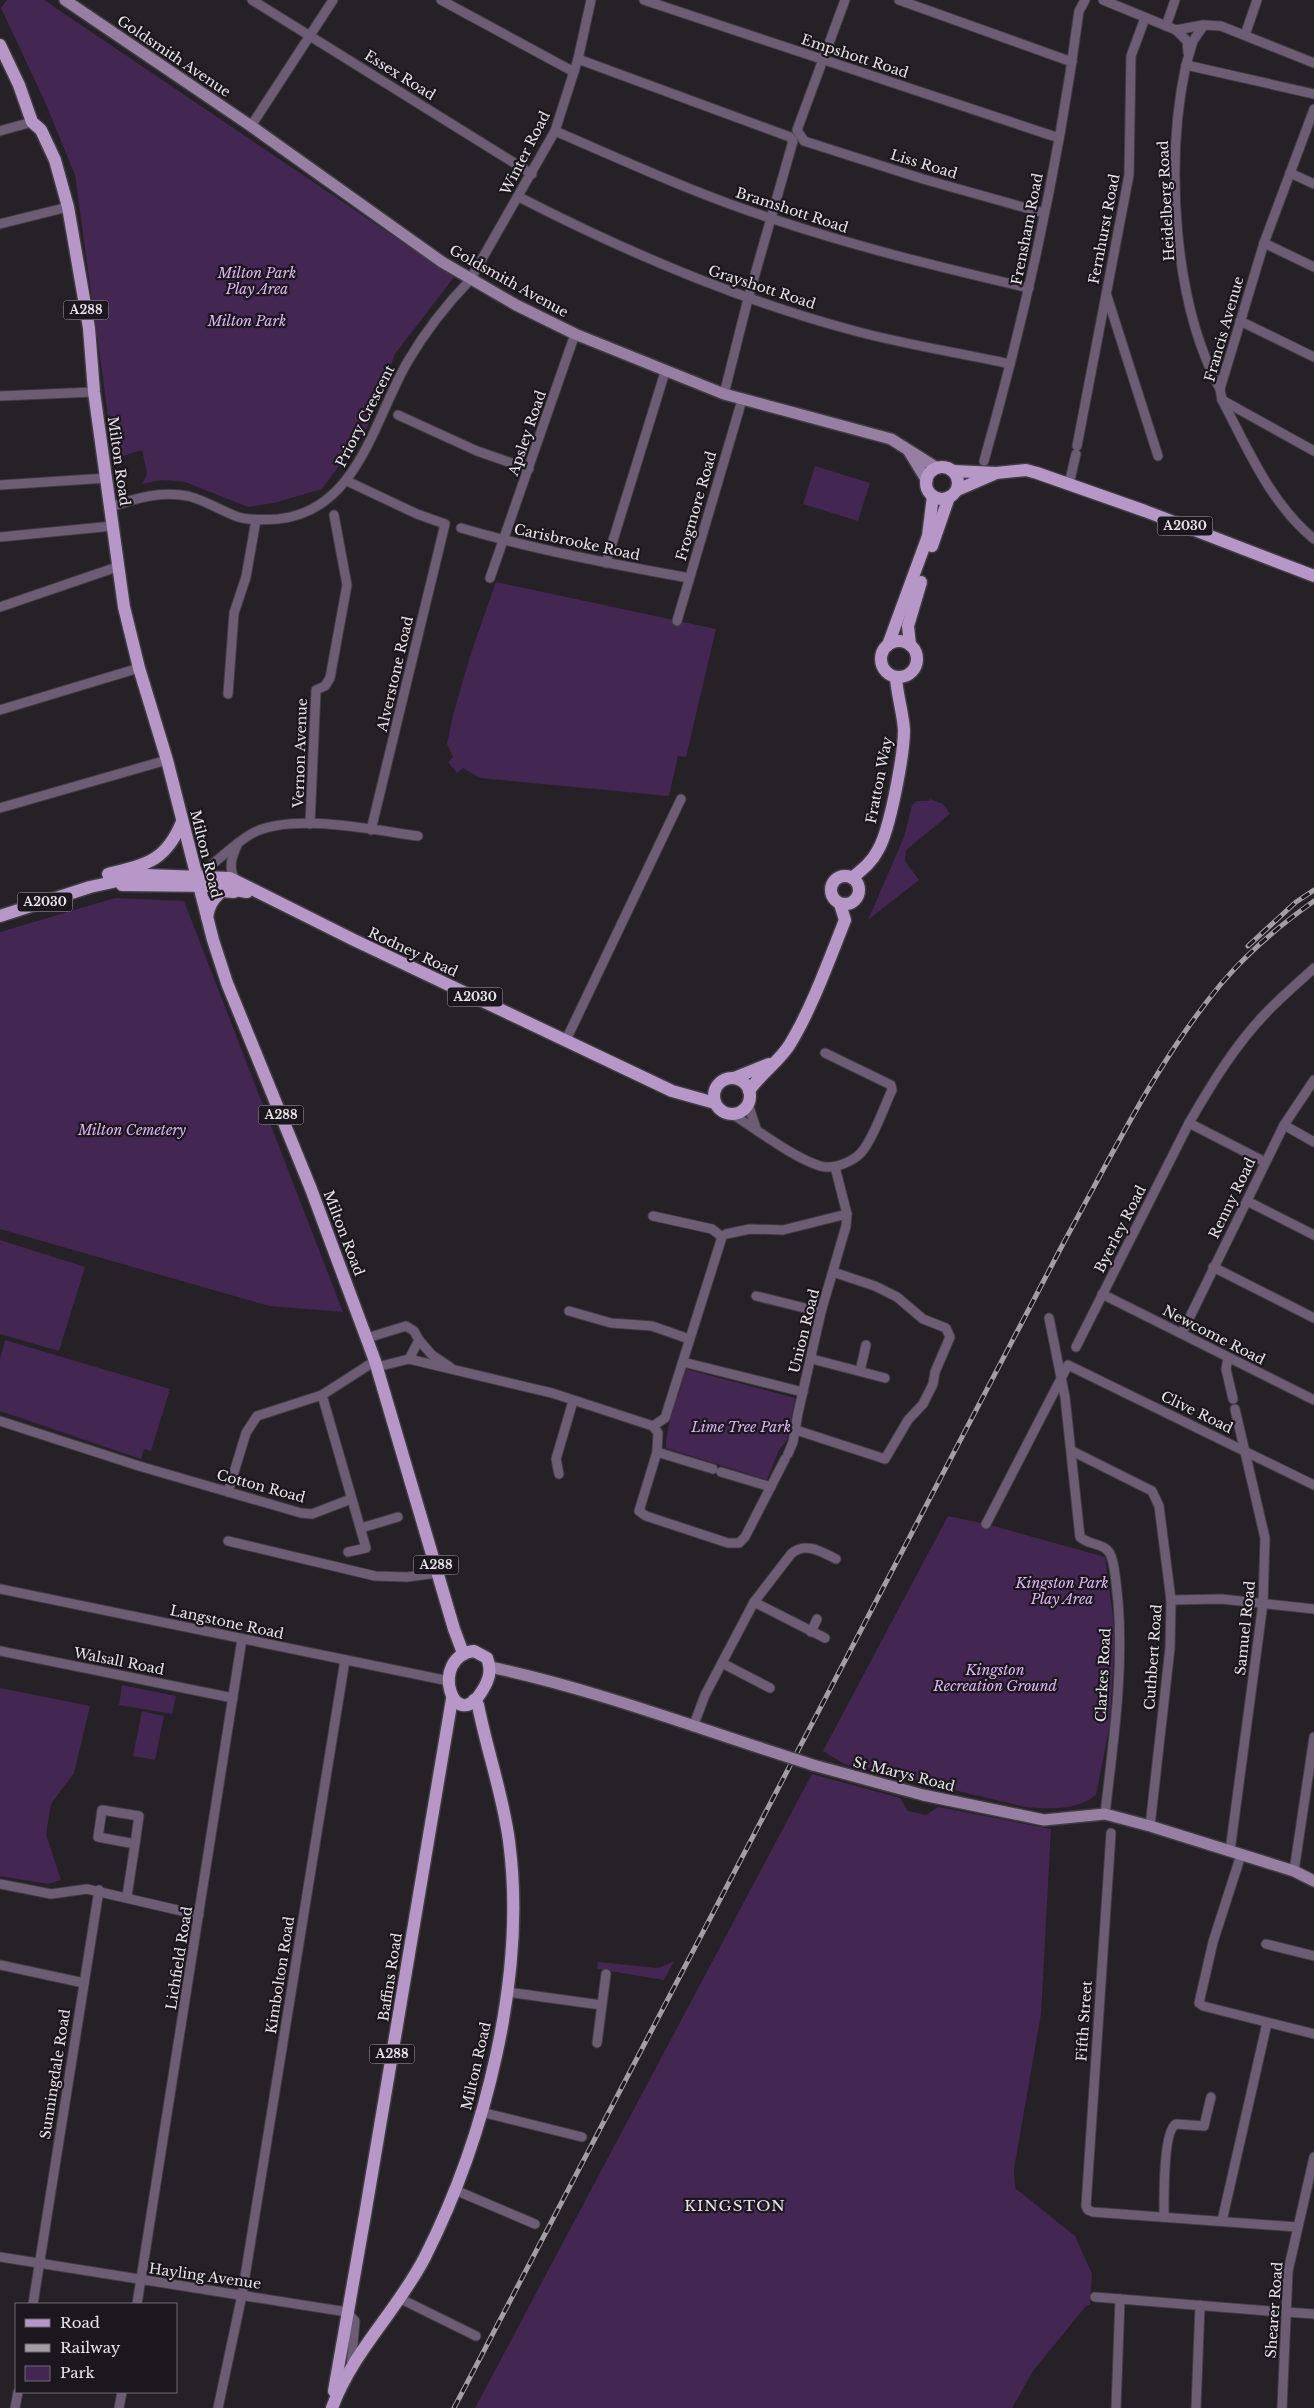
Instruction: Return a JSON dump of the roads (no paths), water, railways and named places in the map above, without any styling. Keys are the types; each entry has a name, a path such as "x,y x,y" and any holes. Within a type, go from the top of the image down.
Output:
{"main road":[{"name":"Goldsmith Avenue","path":"65,0 251,126 470,280 575,334 665,372 742,400 891,439 937,468"},
{"name":"Milton Road","path":"0,45 19,85 32,122 41,130 55,160 68,207 89,328 94,392 117,567 139,668 167,760 207,920 227,983 311,1189 367,1338 454,1629 463,1653"},
{"path":"908,449 933,496 941,499 953,494"},
{"path":"926,481 930,473 937,468 946,467 953,471 958,480 908,626 910,645 917,658 915,668 905,676 896,677 889,675 882,666 882,654 888,644 928,536 933,496"},
{"name":"A2030","path":"953,471 996,473 1026,470 1145,510 1314,576"},
{"name":"A2030","path":"953,494 996,473"},
{"path":"888,644 899,641 910,645"},
{"name":"Fratton Way","path":"749,1091 761,1074 789,1046 840,934 845,920 840,904 830,894 831,884 843,875 852,878 867,866 879,849 886,829 896,785 904,731 896,677"},
{"path":"90,887 108,874 145,864 162,854 174,842 182,822"},
{"name":"Rodney Road","path":"198,881 224,877 236,881 266,898 685,1096 716,1103"},
{"path":"840,904 850,904 859,894 858,884 852,878"},
{"name":"A2030","path":"0,916 90,887 198,881"},
{"name":"Rodney Road","path":"198,881 266,898"},
{"name":"Rodney Road","path":"207,920 209,906 222,891 266,898"},
{"name":"Fratton Way","path":"734,1078 776,1061"},
{"path":"685,1096 716,1087 724,1080 734,1078 743,1082 749,1091 748,1104 740,1111 730,1113"},
{"path":"716,1087 716,1103"},
{"name":"A2030","path":"716,1103 721,1110 730,1113"},
{"path":"463,1653 481,1653 487,1658 490,1667 487,1684 474,1700 467,1704 460,1704 452,1699 449,1691 449,1682 456,1659 463,1653"},
{"name":"St Marys Road","path":"490,1667 546,1679 813,1765 914,1793 1044,1820 1105,1814 1150,1826 1294,1871 1314,1881"},
{"name":"Baffins Road","path":"331,2408 348,2338 346,2312 366,2215 452,1699"},
{"name":"Milton Road","path":"331,2408 351,2368 423,2260 455,2190 482,2112 494,2061 507,1992 512,1933 509,1843 497,1780 478,1705 474,1700"}],"street":[{"name":"Essex Road","path":"252,0 532,174"},
{"path":"251,126 333,0"},
{"path":"442,0 574,72"},
{"name":"Winter Road","path":"470,280 555,131 578,59 591,0"},
{"name":"Empshott Road","path":"644,0 1059,138"},
{"path":"724,394 748,299 798,130 845,0"},
{"path":"899,0 1072,62"},
{"name":"Frensham Road","path":"984,461 1029,288 1059,138 1079,11 1084,0"},
{"path":"1102,0 1176,30 1186,41 1188,61 1314,94"},
{"path":"1166,26 1175,0"},
{"path":"1245,35 1257,0"},
{"name":"Fernhurst Road","path":"1069,484 1129,174 1131,56 1145,18"},
{"path":"1176,30 1204,25 1220,26 1314,63"},
{"name":"Heidelberg Road","path":"1204,25 1195,35 1188,61 1176,130 1179,249 1191,317 1205,362 1220,390"},
{"name":"Liss Road","path":"578,59 804,142 914,176 1044,212"},
{"name":"Francis Avenue","path":"1314,109 1264,243 1220,390 1222,400 1270,491 1303,529 1314,538"},
{"path":"0,131 32,122"},
{"name":"Bramshott Road","path":"555,131 664,179 772,219 863,248 1029,288"},
{"path":"1290,174 1314,184"},
{"name":"Grayshott Road","path":"519,197 630,251 748,299 859,332 1010,364"},
{"path":"0,224 68,207"},
{"path":"1264,243 1314,267"},
{"name":"Priory Crescent","path":"110,508 139,497 164,494 189,496 235,516 256,520 279,519 308,513 328,500 347,481 408,361 454,296 470,280"},
{"path":"1106,294 1158,456"},
{"path":"1240,321 1314,357"},
{"name":"Apsley Road","path":"490,578 575,334"},
{"path":"606,564 665,372"},
{"path":"0,396 94,392"},
{"name":"Frogmore Road","path":"678,621 742,400"},
{"path":"1222,400 1314,451"},
{"path":"398,415 477,452 529,469"},
{"path":"0,485 106,478"},
{"name":"Alverstone Road","path":"347,481 417,514 445,524 371,830"},
{"name":"Vernon Avenue","path":"310,824 316,690 325,686 330,678 347,585 334,515"},
{"path":"228,694 234,613 246,577 256,520"},
{"path":"0,537 113,526"},
{"name":"Carisbrooke Road","path":"460,528 503,541 606,564 689,578"},
{"path":"0,607 117,567"},
{"path":"0,710 139,668"},
{"path":"0,808 167,760"},
{"path":"566,1040 659,849 681,799"},
{"path":"198,881 238,842 270,827 310,824 418,836"},
{"path":"236,881 231,872 230,861 238,842"},
{"name":"Byerley Road","path":"1076,1347 1189,1124 1232,1056 1265,1013 1314,968"},
{"path":"730,1113 756,1128 765,1137 820,1166 835,1167 854,1158 864,1150 892,1090 891,1085 825,1053"},
{"name":"Renny Road","path":"1182,1333 1284,1125 1314,1080"},
{"path":"748,1104 756,1128"},
{"path":"1189,1124 1265,1162"},
{"path":"1284,1125 1314,1142"},
{"name":"Union Road","path":"653,1426 658,1433 657,1452 639,1511 646,1516 728,1543 739,1544 745,1537 787,1456 796,1430 821,1312 846,1226 847,1214 835,1167"},
{"path":"1247,1201 1314,1235"},
{"path":"653,1216 712,1229 724,1235 750,1229 783,1230 847,1214"},
{"path":"228,1492 246,1433 257,1416 322,1395 376,1364 409,1359 456,1372 552,1393 653,1426 665,1418 724,1235"},
{"path":"1213,1267 1314,1318"},
{"path":"796,1430 846,1445 879,1459 885,1459 908,1420 923,1404 934,1384 935,1372 950,1337 946,1328 923,1319 897,1297 874,1286 833,1272"},
{"name":"Newcome Road","path":"1102,1294 1314,1400"},
{"path":"756,1296 821,1312"},
{"path":"569,1310 611,1323 652,1326 689,1339"},
{"name":"Clarkes Road","path":"1049,1318 1062,1377 1072,1451 1080,1536 1084,1540 1106,1548 1111,1555 1120,1629 1119,1682 1105,1814"},
{"path":"367,1338 406,1326 414,1331 432,1355 456,1372"},
{"path":"409,1359 419,1340"},
{"path":"860,1371 866,1345"},
{"name":"Samuel Road","path":"1228,1358 1226,1369 1265,1538 1264,1603 1230,1851"},
{"path":"812,1359 885,1378"},
{"path":"683,1362 803,1392"},
{"name":"Clive Road","path":"1062,1377 1068,1365 1314,1485"},
{"path":"986,1524 1062,1377"},
{"path":"322,1395 366,1548 348,1552"},
{"path":"559,1474 556,1459 572,1401"},
{"name":"Cotton Road","path":"0,1421 139,1466 301,1513 312,1514 351,1498"},
{"name":"Cuthbert Road","path":"1072,1451 1152,1491 1159,1506 1172,1600 1170,1648 1150,1826"},
{"path":"657,1452 771,1487"},
{"path":"361,1528 398,1517"},
{"path":"228,1541 375,1576 407,1577 438,1574"},
{"path":"693,1726 705,1695 754,1602 795,1550 806,1547 836,1559"},
{"name":"Langstone Road","path":"0,1589 449,1682"},
{"path":"1172,1600 1222,1599 1314,1609"},
{"path":"754,1602 825,1638"},
{"path":"811,1632 817,1618"},
{"name":"Lichfield Road","path":"137,2303 242,1639"},
{"name":"Walsall Road","path":"0,1651 233,1698"},
{"name":"Kimbolton Road","path":"218,2408 242,2295 345,1660"},
{"path":"722,1663 770,1688"},
{"path":"1294,1871 1314,1738"},
{"path":"127,1896 135,1844 139,1816 102,1810 98,1837 135,1844"},
{"name":"Fifth Street","path":"1112,1833 1086,2206 1088,2210 1164,2217"},
{"path":"1241,1855 1213,1942 1199,2003 1203,2006 1314,2034"},
{"path":"0,1884 51,1894 87,1889 99,1890 199,1916"},
{"name":"Sunningdale Road","path":"33,2303 99,1890"},
{"path":"1266,1944 1314,1956"},
{"path":"0,1965 84,1983"},
{"path":"597,2043 606,1974"},
{"path":"507,1992 601,2005"},
{"path":"1222,2221 1267,2023"},
{"path":"1211,2097 1204,2126 1176,2124 1170,2130 1164,2217 1297,2227"},
{"path":"482,2112 582,2136"},
{"name":"Shearer Road","path":"1282,2408 1288,2271 1314,2157"},
{"path":"455,2190 535,2224"},
{"name":"Hayling Avenue","path":"0,2257 346,2312"},
{"path":"1095,2297 1269,2311"},
{"path":"399,2298 476,2336"},
{"path":"1116,2408 1120,2299"},
{"path":"1196,2408 1200,2305"},
{"path":"1286,2312 1314,2314"},
{"path":"351,2368 348,2338 374,2336"},
{"path":"15,2408 18,2393"},
{"path":"119,2408 122,2393"}],"railway":[{"path":"1248,946 1296,902 1314,890"},
{"path":"454,2408 1064,1242 1136,1109 1176,1045 1221,984 1265,940 1314,901"}],"district":[{"name":"KINGSTON","path":"735,2206"}],"park label":[{"name":"Milton Park Play Area","path":"257,282"},
{"name":"Milton Park","path":"247,321"},
{"name":"Milton Cemetery","path":"132,1130"},
{"name":"Lime Tree Park","path":"741,1427"},
{"name":"Kingston Park Play Area","path":"1062,1592"},
{"name":"Kingston Recreation Ground","path":"995,1678"}]}
